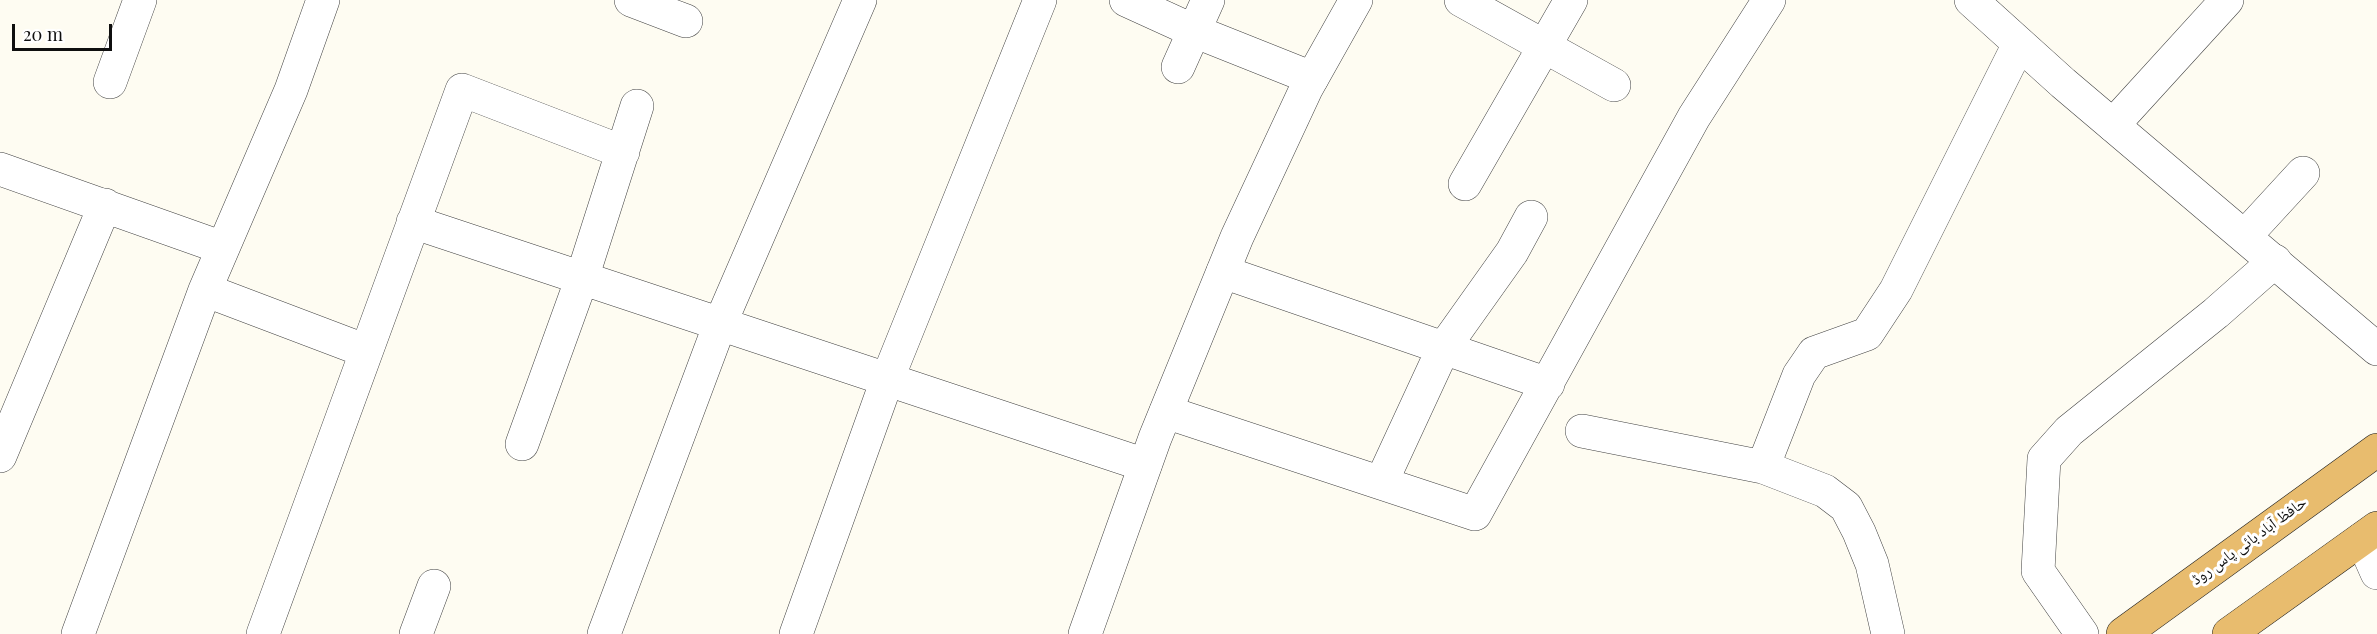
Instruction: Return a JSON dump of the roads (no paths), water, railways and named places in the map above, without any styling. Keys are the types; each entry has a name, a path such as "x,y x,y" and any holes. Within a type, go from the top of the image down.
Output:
{"highway":[{"name":"حافظ آباد بائی پاس روڈ","path":"2123,634 2377,450"},
{"path":"2229,634 2369,533"}],"street":[{"path":"110,82 140,0"},
{"path":"78,634 205,290 291,90 323,0"},
{"path":"631,0 686,21"},
{"path":"604,634 720,324 860,0"},
{"path":"796,634 887,380 1040,0"},
{"path":"1126,0 1312,78"},
{"path":"1178,66 1208,0"},
{"path":"1085,634 1145,465 1242,227 1312,78 1356,0"},
{"path":"1461,0 1614,85"},
{"path":"1465,184 1571,0"},
{"path":"1166,412 1475,514 1694,117 1768,0"},
{"path":"2113,125 2227,0"},
{"path":"1978,2 2019,44 2377,349"},
{"path":"1763,467 1799,375 1814,353 1867,334 1896,290 2019,44"},
{"path":"263,634 462,90 623,152"},
{"path":"522,444 582,278 637,106"},
{"path":"0,169 223,248"},
{"path":"2245,236 2303,172"},
{"path":"0,456 105,205"},
{"path":"1381,483 1443,349 1512,252 1531,217"},
{"path":"413,222 1145,465"},
{"path":"2082,634 2038,571 2044,459 2069,431 2216,313 2275,261"},
{"path":"1223,272 1548,384"},
{"path":"205,290 366,351"},
{"path":"1582,431 1763,467 1825,491 1846,507 1872,564 1888,634"},
{"path":"2369,533 2377,573"},
{"path":"416,634 434,586"}]}
